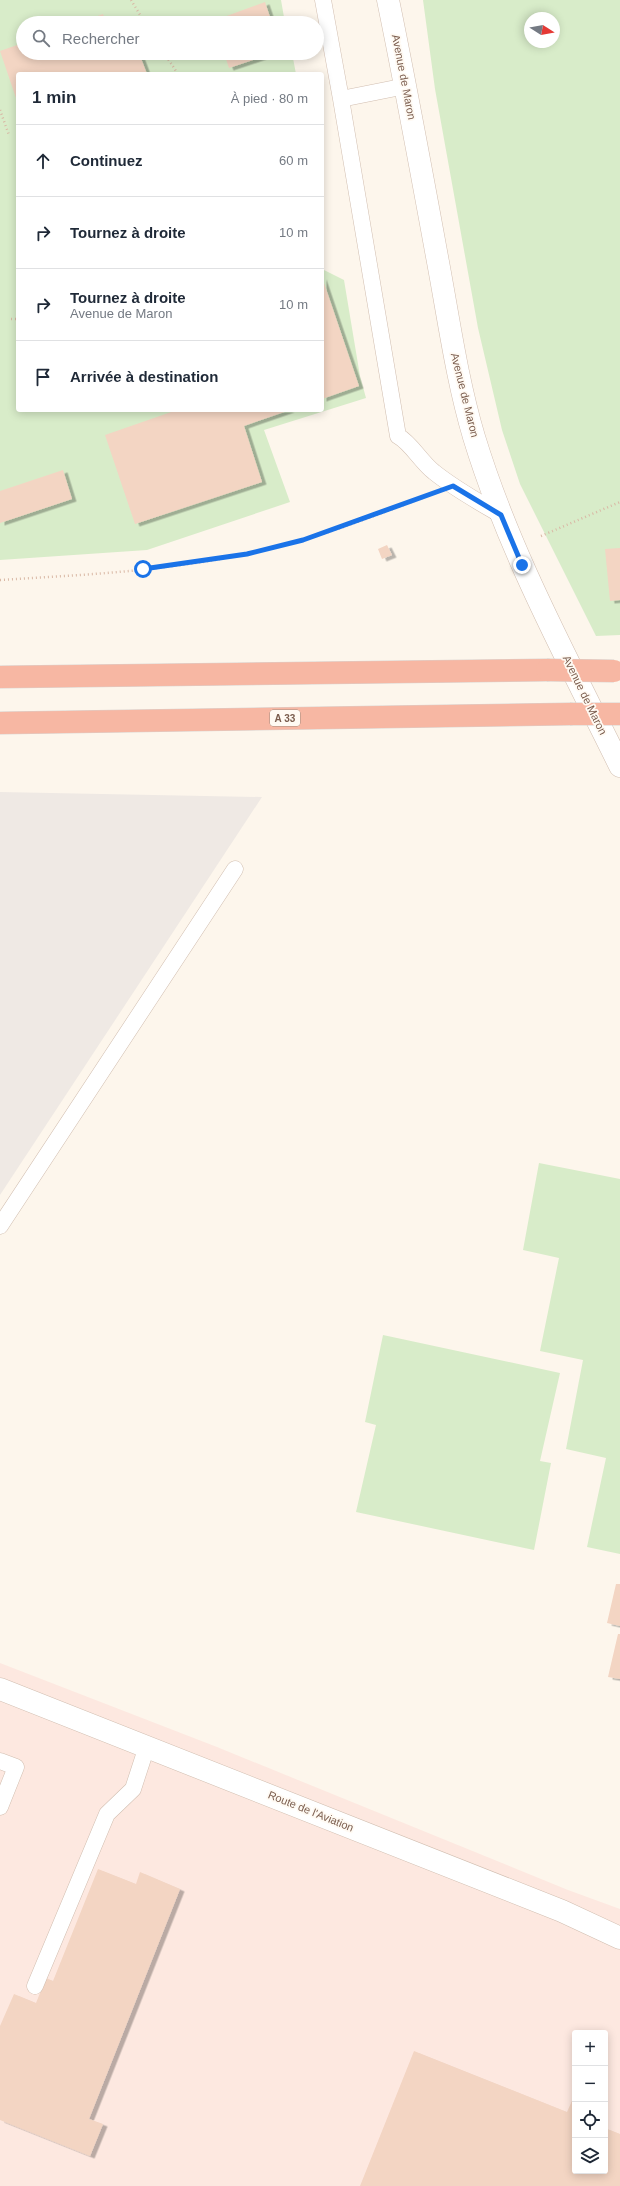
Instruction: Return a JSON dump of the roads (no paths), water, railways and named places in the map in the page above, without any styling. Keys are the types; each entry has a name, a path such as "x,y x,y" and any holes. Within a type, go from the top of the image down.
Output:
{"highway":[{"path":"0,677 547,670 617,671"},
{"name":"A 33","path":"0,723 620,714"}],"street":[{"name":"Avenue de Maron","path":"388,0 406,86 454,353 474,436 501,515 522,565 620,766"},
{"name":"Route de l'Aviation","path":"0,1689 562,1911 620,1938"}],"lane":[{"path":"323,0 398,436 404,439 419,459 453,486 501,515"},
{"path":"341,99 406,86"},
{"path":"0,1226 235,869"},
{"path":"35,1986 107,1814 133,1790 147,1746"},
{"path":"0,1761 16,1767 0,1807"}]}
